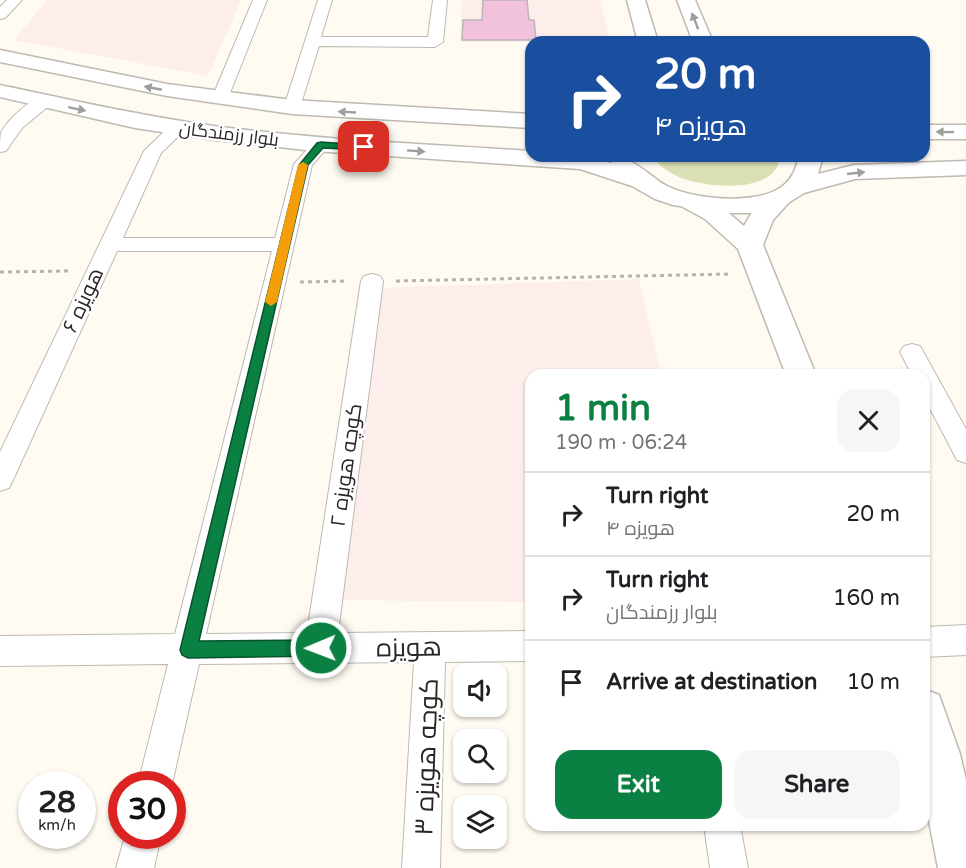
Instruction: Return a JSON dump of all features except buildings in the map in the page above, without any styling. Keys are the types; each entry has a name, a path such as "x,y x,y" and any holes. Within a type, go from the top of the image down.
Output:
{"main road":[{"path":"636,0 646,36"},
{"path":"686,0 701,36"},
{"name":"بلوار رزمندگان","path":"0,56 156,88 292,107 525,121"},
{"name":"بلوار رزمندگان","path":"0,91 178,128 321,145 525,158"},
{"path":"930,132 966,132"},
{"name":"بلوار رزمندگان","path":"583,162 638,180"},
{"path":"620,162 638,180 663,193 692,202 724,206 754,205 854,172 966,168"},
{"path":"750,245 757,225 765,212 811,172 812,162"},
{"path":"692,202 714,214 750,245 799,369"},
{"path":"930,729 938,754 962,868"}],"street":[{"path":"0,15 15,0"},
{"path":"220,98 260,0"},
{"path":"292,107 325,0"},
{"path":"311,41 435,42 440,0"},
{"path":"0,147 16,124 44,101"},
{"name":"هویزه ۶","path":"0,480 153,151 178,128"},
{"path":"158,771 303,165 321,145"},
{"path":"109,244 285,245"},
{"name":"کوچه هویزه ۲","path":"321,648 372,281"},
{"path":"912,352 921,369"},
{"path":"930,386 966,453"},
{"path":"930,642 966,640"},
{"name":"هویزه","path":"0,651 525,646"},
{"name":"کوچه هویزه ۳","path":"422,868 430,647"},
{"path":"723,831 729,868"},
{"path":"135,868 139,849"}],"path":[{"path":"0,272 97,271"},
{"path":"276,283 762,274"}],"shaded area":[{"path":"47,0 241,0 208,76 14,40"},
{"path":"462,0 600,0 609,36 525,36 525,42 460,42"},
{"path":"639,279 660,369 525,369 525,602 332,600 374,288"}],"green space":[{"path":"656,162 778,162 776,169 766,178 737,186 703,184 688,180"}],"slow traffic":[{"path":"271,302 303,165"}],"route":[{"path":"321,648 188,650 303,165 321,145 364,147"}]}
